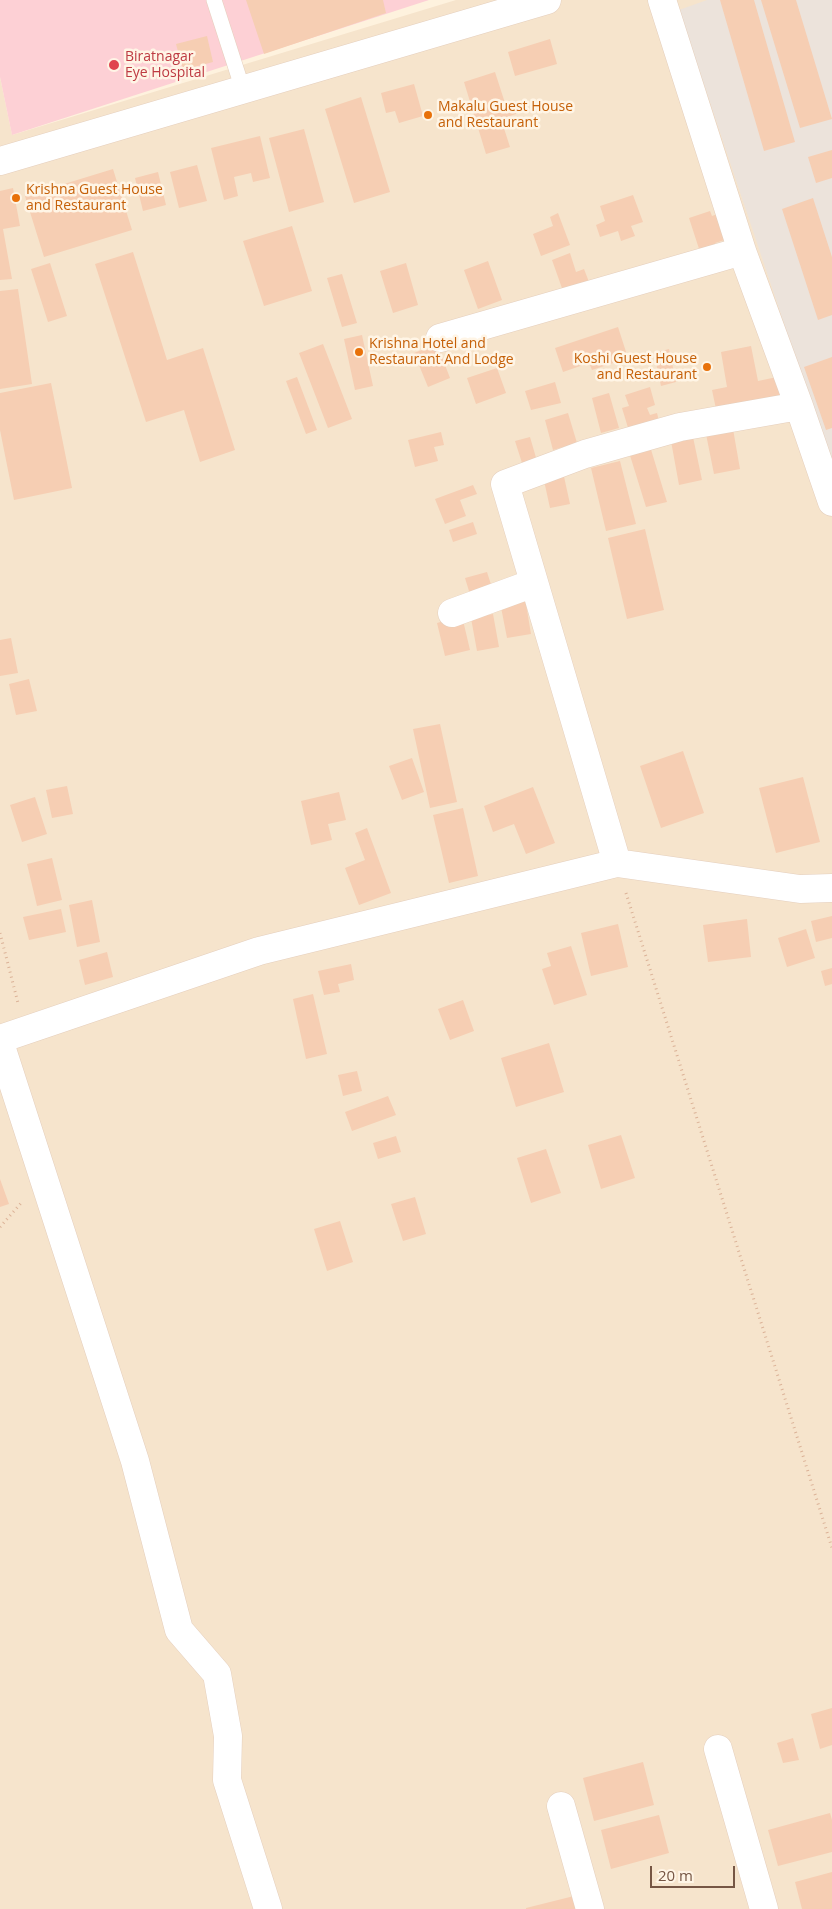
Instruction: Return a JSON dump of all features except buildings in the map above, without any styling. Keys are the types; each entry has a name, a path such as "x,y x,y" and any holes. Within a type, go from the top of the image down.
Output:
{"street":[{"path":"0,161 547,0"},
{"path":"662,0 742,251 832,502"},
{"path":"440,338 742,251"},
{"path":"617,863 505,484 585,454 680,427 799,406"},
{"path":"452,613 534,583"},
{"path":"0,1039 259,951 617,863 800,889 832,888"},
{"path":"0,1043 135,1461 179,1630 217,1674 228,1736 227,1780 268,1909"},
{"path":"718,1749 764,1909"},
{"path":"561,1806 590,1909"}],"lane":[{"path":"214,0 243,90"}],"path":[{"path":"617,863 832,1548"},
{"path":"0,933 26,1030"}],"shaded area":[{"name":"Biratnagar Eye Hospital","path":"0,0 429,0 12,135 0,77"},
{"path":"456,0 832,0 832,1909 0,1909 0,77 12,135"},
{"path":"707,0 832,0 832,467 679,10"}],"place":[{"name":"Biratnagar Eye Hospital","path":"114,65"},
{"name":"Makalu Guest House and Restaurant","path":"428,115"},
{"name":"Krishna Guest House and Restaurant","path":"16,198"},
{"name":"Krishna Hotel and Restaurant And Lodge","path":"359,352"},
{"name":"Koshi Guest House and Restaurant","path":"707,367"}]}
